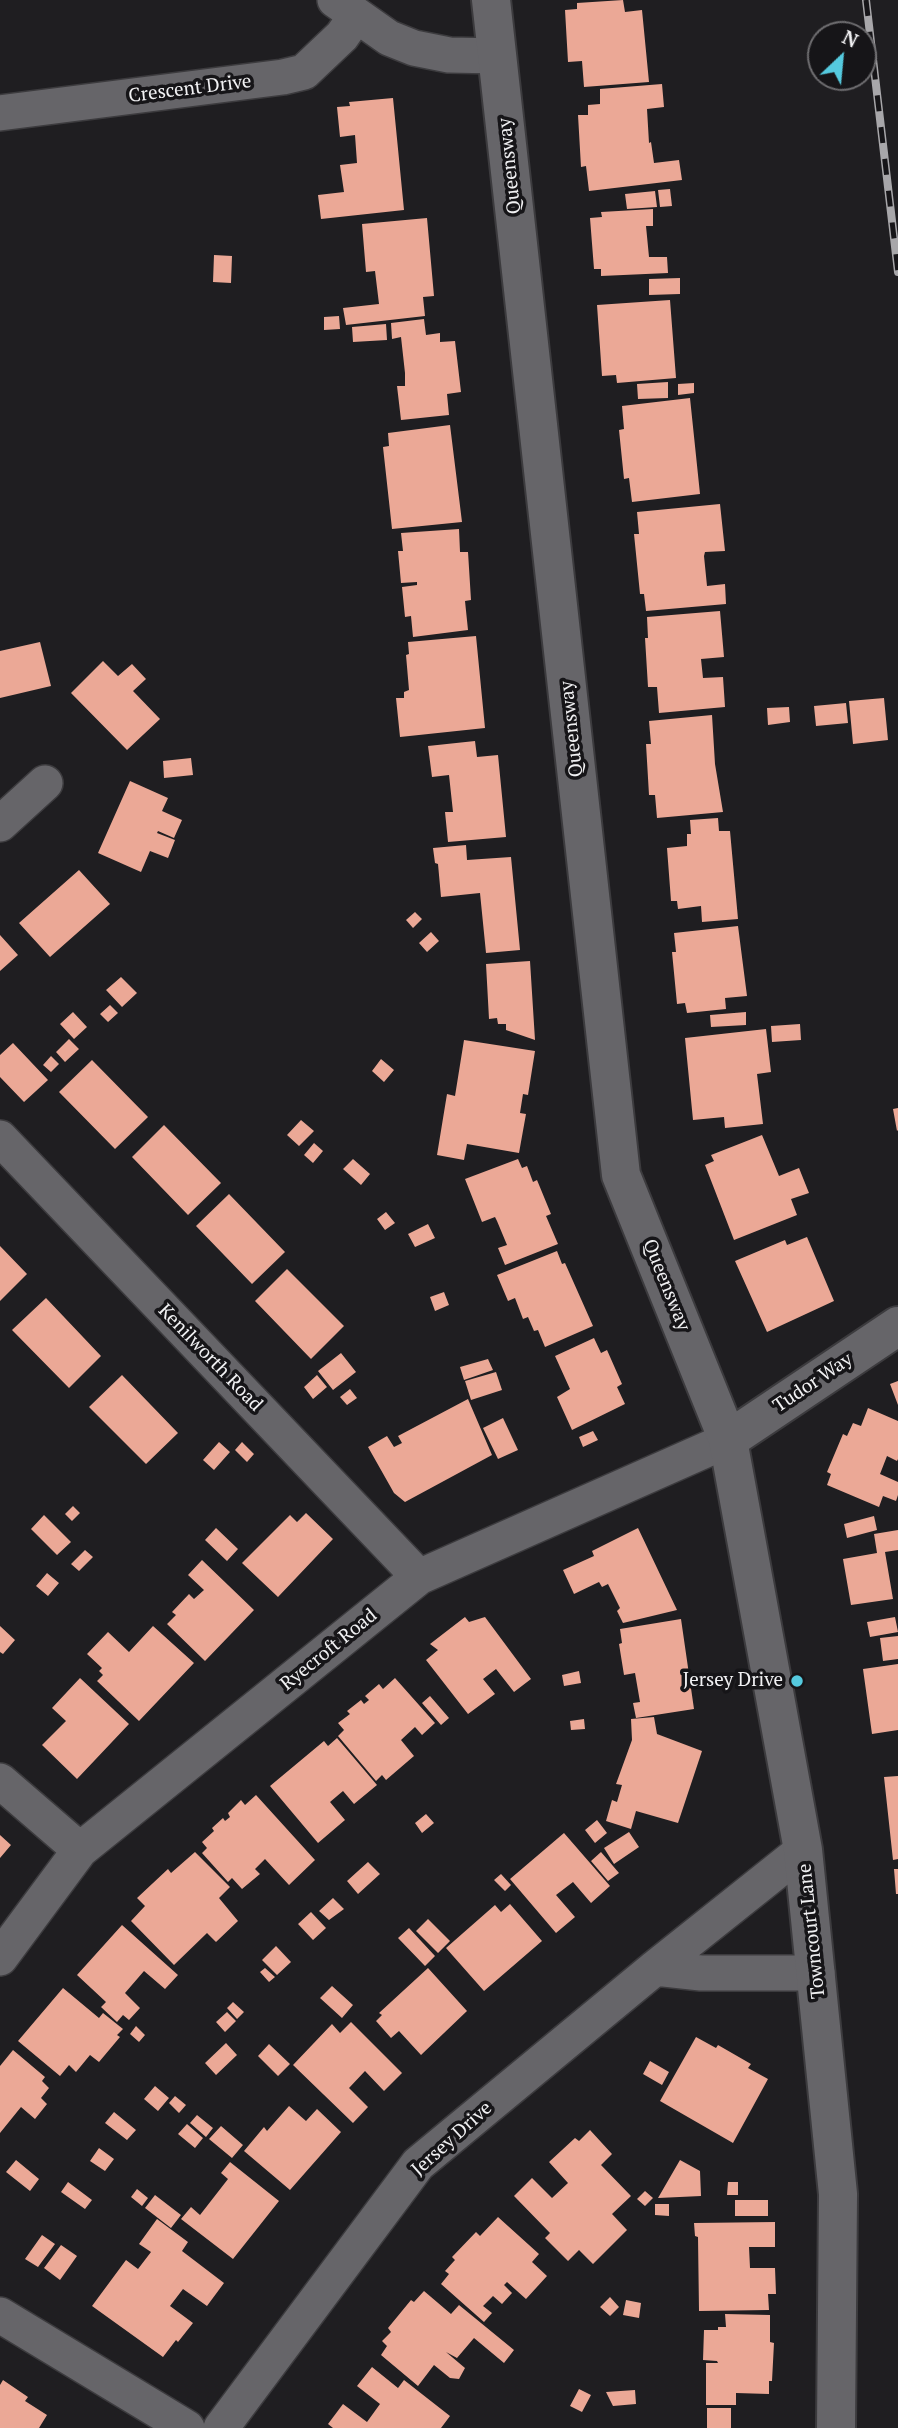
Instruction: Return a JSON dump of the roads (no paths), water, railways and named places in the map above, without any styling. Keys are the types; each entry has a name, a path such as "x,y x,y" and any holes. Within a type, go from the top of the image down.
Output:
{"street":[{"name":"Queensway","path":"491,0 621,1175 728,1440"},
{"path":"345,8 389,38 414,48 449,55 498,56"},
{"name":"Crescent Drive","path":"0,113 283,77 304,72 342,36 345,8"},
{"path":"0,824 46,783"},
{"name":"Kenilworth Road","path":"0,1138 419,1577"},
{"name":"Tudor Way","path":"728,1440 898,1326"},
{"name":"Ryecroft Road","path":"0,1958 80,1850 419,1577 728,1440"},
{"name":"Towncourt Lane","path":"728,1440 803,1850 817,1973 838,2194 836,2428"},
{"path":"0,1781 80,1850"},
{"name":"Jersey Drive","path":"220,2428 418,2164 803,1850"},
{"path":"655,1968 701,1973 817,1973"},
{"path":"0,2315 187,2428"}],"railway":[{"path":"866,0 898,272"}],"place":[{"name":"Jersey Drive","path":"797,1681"}]}
